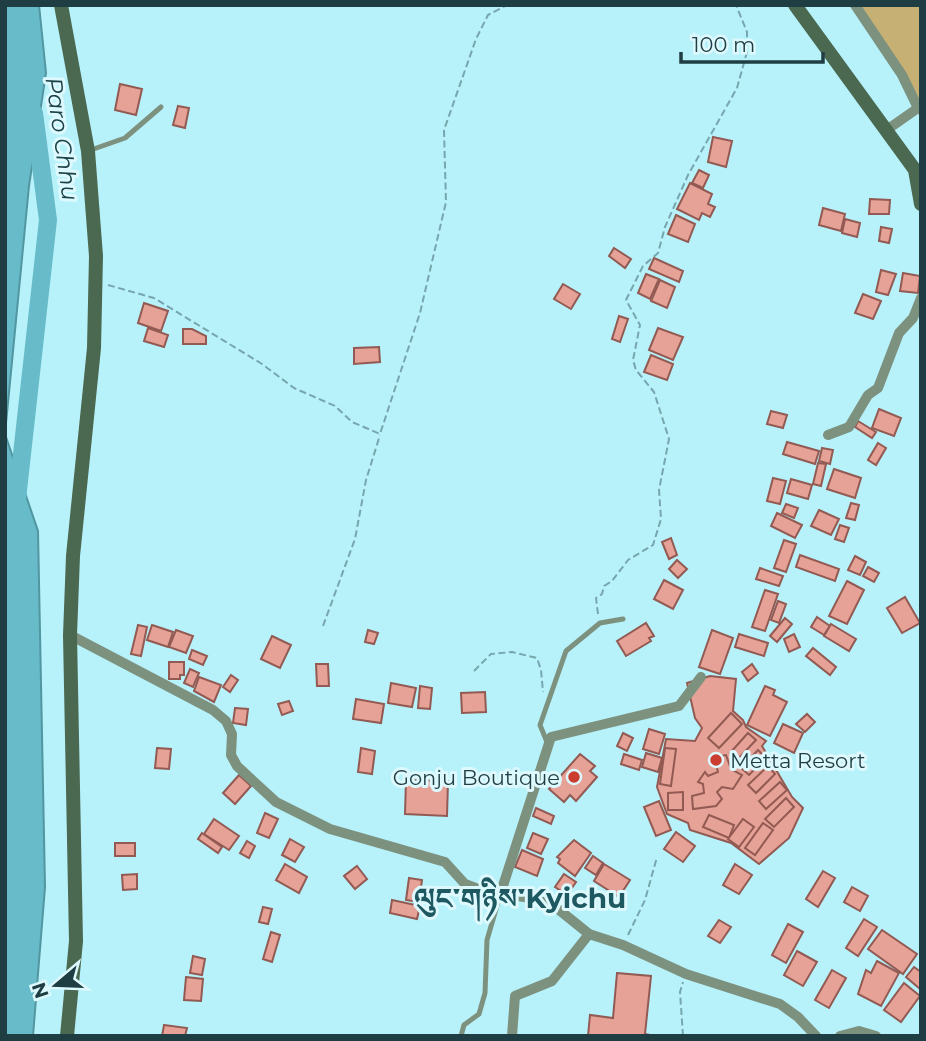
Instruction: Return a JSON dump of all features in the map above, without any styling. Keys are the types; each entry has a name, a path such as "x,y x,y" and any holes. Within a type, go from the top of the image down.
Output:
{"street":[{"path":"61,5 88,151 96,277 94,348 73,556 70,635 76,941 67,1036"},
{"path":"795,5 888,129 915,170 921,204"},
{"path":"855,5 902,75 918,108 888,129"},
{"path":"828,435 849,427 868,395 878,388 899,333 912,318 921,298"},
{"path":"70,635 213,710 226,721 232,734 231,755 237,766 276,802 330,829 445,862 465,884 481,890 536,899 558,909 589,934 623,945 686,974 780,1004 798,1017 816,1036"},
{"path":"501,892 551,737 679,706 697,687 701,677"},
{"path":"512,1036 514,996 552,981 589,934"},
{"path":"839,1036 859,1031 876,1036"}],"lane":[{"path":"88,151 125,138 161,107"},
{"path":"548,743 540,726 566,651 600,623 623,619"},
{"path":"461,1036 464,1025 479,1014 485,993 487,940 501,892"}],"path":[{"path":"323,626 355,539 366,480 419,313 446,202 443,130 488,15 507,5"},
{"path":"600,623 596,598 628,560 653,545 657,536 662,509 659,490 669,439 654,392 636,370 633,360 640,326 625,300 643,266 658,253 665,227 688,174 737,88 747,52 747,32 736,5"},
{"path":"96,277 113,289 154,298 262,364 294,388 335,406 352,422 380,434"},
{"path":"474,671 491,654 512,652 537,659 541,670 541,690 548,702"},
{"path":"623,945 645,900 657,857"},
{"path":"683,1036 680,992 686,974"}],"shaded area":[{"path":"860,5 921,5 921,119"}],"water":[{"path":"5,5 39,5 46,73 29,186 5,434"},
{"path":"5,434 38,531 45,887 33,1036 5,1036"}],"building":[{"path":"120,84 142,89 136,115 115,110"},
{"path":"178,106 189,108 185,128 173,125"},
{"path":"713,137 732,141 726,167 708,162"},
{"path":"699,170 709,175 703,188 692,183"},
{"path":"690,183 712,194 708,204 715,207 710,217 702,213 699,220 677,209"},
{"path":"870,199 890,200 889,214 869,214"},
{"path":"823,208 845,214 841,231 819,225"},
{"path":"676,215 695,224 688,242 668,234"},
{"path":"845,219 860,223 857,237 842,233"},
{"path":"881,227 892,229 889,243 879,241"},
{"path":"614,248 631,259 625,268 609,256"},
{"path":"654,258 683,271 679,282 649,269"},
{"path":"881,270 896,274 888,295 876,292"},
{"path":"903,273 920,276 918,293 900,291"},
{"path":"646,274 659,279 650,299 638,293"},
{"path":"660,280 675,287 667,308 651,301"},
{"path":"563,284 580,294 571,309 554,299"},
{"path":"863,294 881,301 873,319 855,313"},
{"path":"144,303 168,311 161,331 138,323"},
{"path":"619,316 628,319 620,342 612,339"},
{"path":"148,328 168,335 164,347 144,341"},
{"path":"658,328 683,337 673,360 649,350"},
{"path":"183,329 192,329 206,336 206,344 183,344"},
{"path":"379,347 380,362 354,364 354,348"},
{"path":"651,355 673,364 667,380 644,372"},
{"path":"879,409 901,418 894,436 872,428"},
{"path":"771,411 787,415 783,428 767,424"},
{"path":"858,421 876,432 872,438 855,427"},
{"path":"787,442 819,451 815,464 783,454"},
{"path":"878,443 886,448 876,465 868,460"},
{"path":"822,448 833,450 830,464 819,461"},
{"path":"818,463 826,464 821,486 813,484"},
{"path":"834,469 861,478 855,498 827,489"},
{"path":"773,478 786,481 780,504 767,501"},
{"path":"791,479 812,485 808,499 787,493"},
{"path":"851,503 859,505 855,520 846,518"},
{"path":"786,504 798,508 794,518 782,513"},
{"path":"819,510 839,519 831,535 811,526"},
{"path":"777,513 802,525 795,538 771,526"},
{"path":"840,525 849,528 844,542 835,539"},
{"path":"671,538 677,555 669,559 662,542"},
{"path":"784,540 796,544 786,572 774,568"},
{"path":"800,555 839,569 835,581 796,567"},
{"path":"855,556 866,562 860,575 848,570"},
{"path":"677,560 687,569 678,578 669,569"},
{"path":"868,567 879,573 874,582 863,576"},
{"path":"760,568 783,576 779,586 756,579"},
{"path":"664,580 683,590 673,609 654,599"},
{"path":"847,581 864,590 847,624 829,616"},
{"path":"765,590 778,594 765,631 752,627"},
{"path":"905,597 920,623 902,633 887,608"},
{"path":"778,601 786,604 779,623 771,620"},
{"path":"817,617 830,626 824,635 811,627"},
{"path":"785,618 792,624 777,642 770,636"},
{"path":"646,623 654,636 649,638 651,641 626,656 617,641"},
{"path":"831,624 856,639 849,651 824,636"},
{"path":"138,625 147,627 141,656 131,654"},
{"path":"152,625 173,632 168,647 147,640"},
{"path":"176,630 193,636 186,653 169,647"},
{"path":"368,630 378,633 374,644 365,642"},
{"path":"712,630 733,638 720,674 699,667"},
{"path":"739,634 768,643 764,656 735,647"},
{"path":"794,634 800,647 789,652 784,639"},
{"path":"272,636 291,645 280,668 261,659"},
{"path":"813,648 836,667 830,675 806,656"},
{"path":"192,650 207,656 203,665 189,659"},
{"path":"169,662 184,662 184,675 180,675 180,679 169,679"},
{"path":"316,664 328,664 329,686 317,686"},
{"path":"752,664 758,673 748,681 742,672"},
{"path":"190,669 199,673 193,687 184,683"},
{"path":"231,675 238,680 230,692 223,687"},
{"name":"Metta Resort","path":"710,676 736,679 733,711 746,727 766,741 762,746 792,797 803,808 789,838 759,864 731,843 690,830 688,823 667,814 657,787 666,739 695,741 702,728 695,718 687,683"},
{"path":"199,677 221,685 214,702 194,691"},
{"path":"391,683 416,688 412,707 388,703"},
{"path":"420,686 432,688 430,709 418,708"},
{"path":"765,686 775,690 773,695 787,702 770,736 747,725"},
{"path":"485,692 486,712 462,713 461,693"},
{"path":"356,699 384,704 381,723 353,719"},
{"path":"289,701 293,711 282,715 278,704"},
{"path":"235,708 248,709 246,725 233,723"},
{"path":"731,713 742,724 719,748 708,738"},
{"path":"807,714 815,722 805,732 796,724"},
{"path":"783,724 803,733 794,753 774,743"},
{"path":"649,729 665,734 659,754 643,749"},
{"path":"623,733 633,738 627,751 617,746"},
{"path":"748,733 756,740 737,760 730,753"},
{"path":"157,748 171,749 169,769 155,768"},
{"path":"361,748 375,751 372,774 358,772"},
{"path":"665,748 676,749 671,786 660,784"},
{"path":"758,750 766,758 749,775 741,768"},
{"path":"646,753 662,758 658,772 642,767"},
{"path":"580,754 595,766 590,771 597,777 576,801 570,795 564,802 549,789"},
{"path":"624,754 642,760 639,770 621,764"},
{"path":"726,755 731,769 742,775 733,789 722,787 717,792 722,799 716,806 693,809 692,796 704,793 703,784 698,782 705,772 708,776 718,772 714,757"},
{"path":"768,766 775,774 756,793 748,785"},
{"path":"239,775 251,786 235,804 223,793"},
{"path":"406,780 448,781 447,816 405,814"},
{"path":"780,782 787,790 766,809 759,801"},
{"path":"683,792 683,810 668,810 668,793"},
{"path":"786,798 794,807 774,827 765,819"},
{"path":"659,801 671,830 656,836 644,807"},
{"path":"536,808 554,816 551,824 533,816"},
{"path":"265,813 278,819 269,838 257,833"},
{"path":"709,815 734,825 729,838 703,827"},
{"path":"214,819 239,836 229,850 204,834"},
{"path":"743,819 754,827 739,847 728,839"},
{"path":"763,823 773,830 755,855 745,848"},
{"path":"676,832 695,846 683,862 664,849"},
{"path":"202,833 222,847 218,853 198,839"},
{"path":"533,833 548,839 541,854 527,848"},
{"path":"290,839 304,847 295,862 282,855"},
{"path":"574,840 591,853 575,876 558,863 560,859 557,857"},
{"path":"247,841 255,846 249,858 240,853"},
{"path":"115,843 135,843 135,856 115,856"},
{"path":"522,850 543,859 537,876 515,867"},
{"path":"593,856 603,863 596,875 585,868"},
{"path":"285,864 307,877 299,893 276,880"},
{"path":"604,864 630,880 619,897 594,881"},
{"path":"735,864 752,875 739,894 723,885"},
{"path":"357,866 367,879 355,889 344,876"},
{"path":"823,871 835,878 818,907 806,899"},
{"path":"137,874 137,889 123,890 122,875"},
{"path":"564,874 576,882 567,895 555,887"},
{"path":"409,878 422,880 419,902 406,900"},
{"path":"852,887 868,896 860,911 844,902"},
{"path":"392,900 420,906 417,919 390,913"},
{"path":"263,907 272,909 268,924 259,922"},
{"path":"864,919 877,927 858,956 846,948"},
{"path":"719,920 731,927 720,943 708,936"},
{"path":"788,924 803,932 786,963 772,955"},
{"path":"882,930 917,954 903,974 868,949"},
{"path":"271,932 280,935 272,962 263,959"},
{"path":"797,951 817,962 803,986 784,975"},
{"path":"193,956 205,959 202,975 190,973"},
{"path":"877,961 899,973 881,1006 858,994 866,970 871,973"},
{"path":"914,967 921,972 920,989 906,977"},
{"path":"832,970 846,978 829,1008 815,1000"},
{"path":"617,973 651,976 645,1034 655,1036 588,1036 590,1015 613,1018"},
{"path":"186,977 203,979 201,1001 184,1000"},
{"path":"904,983 920,996 901,1022 884,1010"},
{"path":"164,1025 187,1028 185,1036 162,1036"}],"waterway":[{"name":"Paro Chhu","path":"17,499 48,220 34,113"}],"place":[{"name":"Metta Resort","path":"716,760"},
{"name":"Gonju Boutique","path":"574,777"}],"district":[{"name":"ལུང་གཉིས་Kyichu","path":"520,898"}]}
